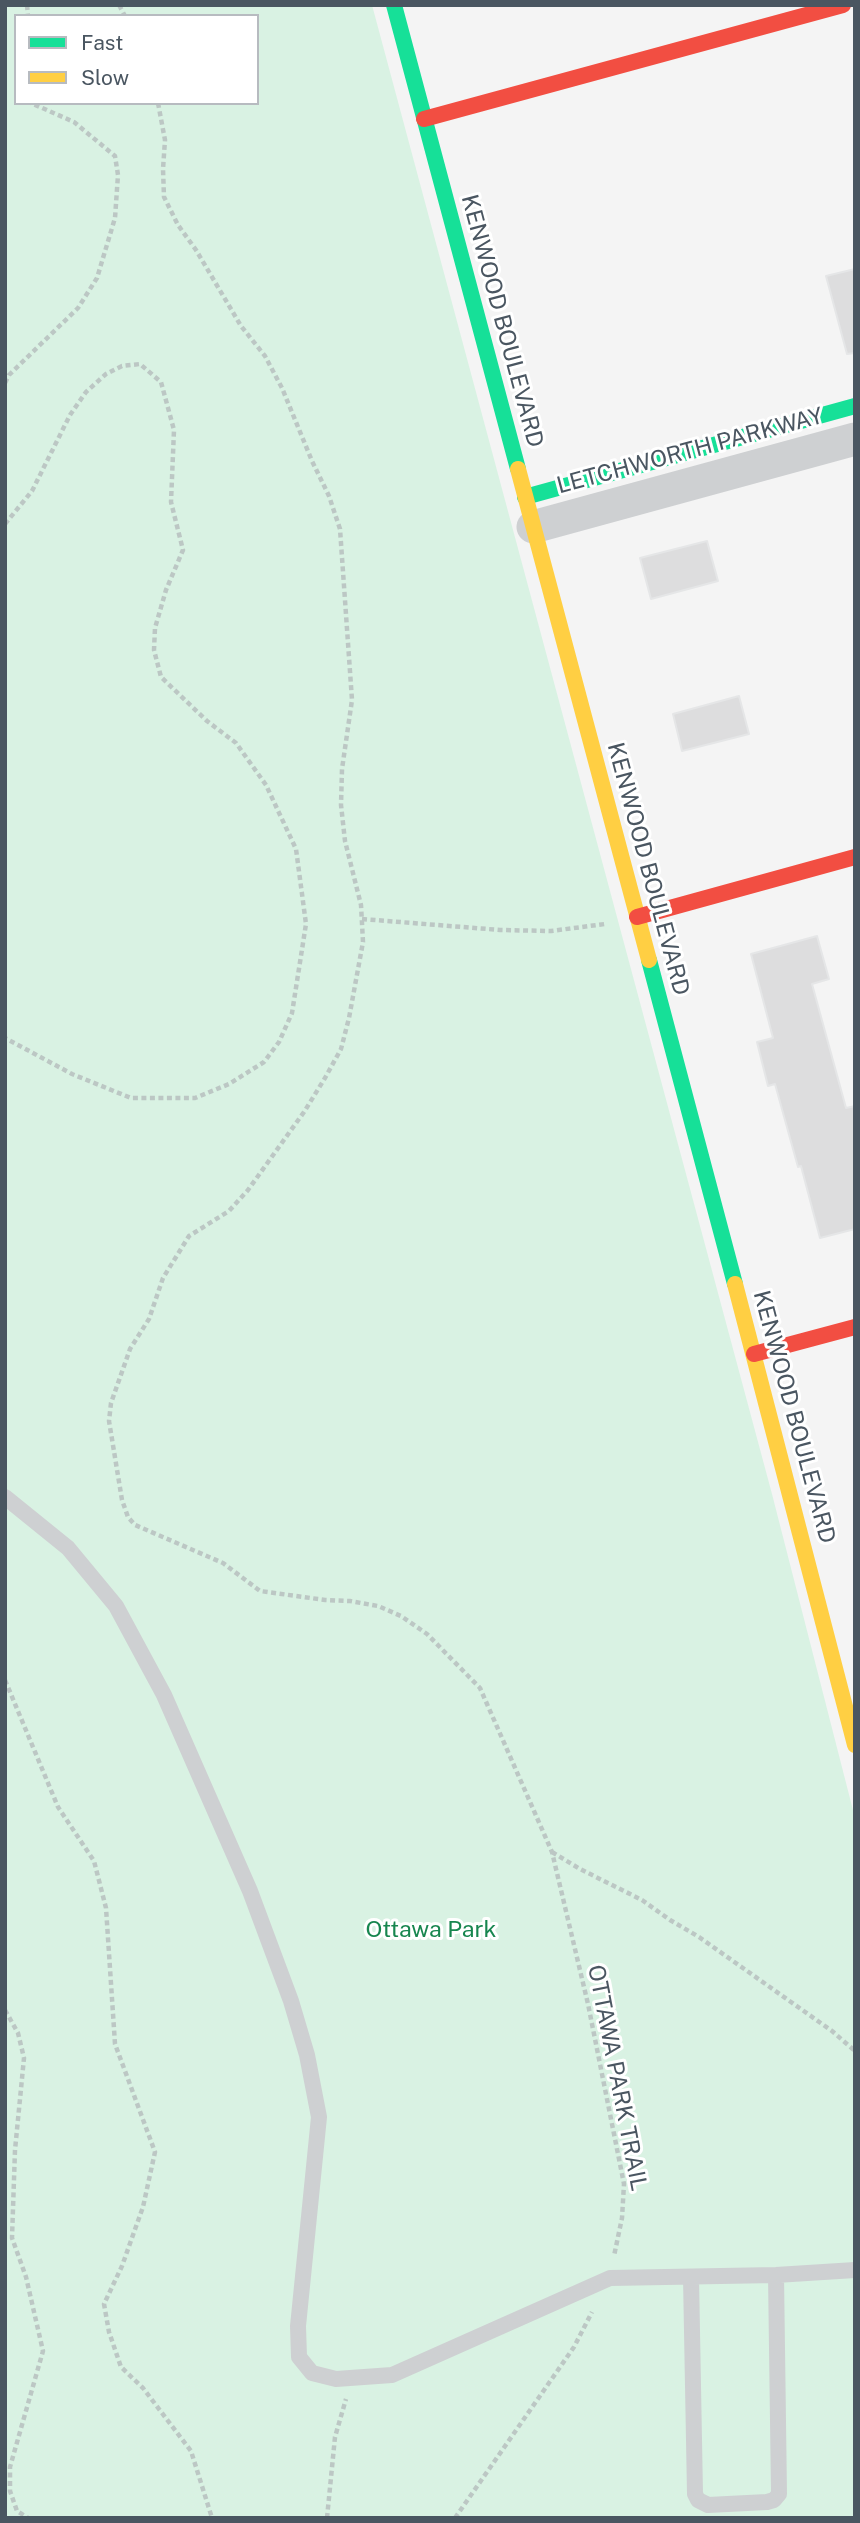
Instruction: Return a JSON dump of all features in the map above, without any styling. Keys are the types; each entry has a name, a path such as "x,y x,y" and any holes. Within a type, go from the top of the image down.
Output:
{"street":[{"name":"KENWOOD BOULEVARD","path":"394,5 754,1354 855,1745"},
{"path":"424,119 843,5"},
{"name":"LETCHWORTH PARKWAY","path":"529,512 855,406"},
{"name":"LETCHWORTH PARKWAY","path":"529,512 855,439"},
{"path":"636,917 855,857"},
{"path":"754,1354 855,1327"}],"lane":[{"path":"5,1497 68,1548 116,1606 164,1695 250,1891 294,2012 307,2055 319,2117 298,2326 299,2357 313,2373 336,2379 392,2375 610,2278 776,2275 855,2270"},
{"path":"691,2277 695,2494 698,2500 708,2505 767,2502 774,2500 779,2494 776,2275"}],"path":[{"path":"5,383 9,374 39,343 78,308 97,278 115,218 118,175 115,156 74,122 36,105"},
{"name":"OTTAWA PARK TRAIL","path":"158,105 165,140 164,197 177,225 196,250 241,326 265,356 282,388 329,496 340,529 352,700 342,769 341,805 345,841 361,905 363,942 341,1049 304,1112 248,1190 229,1211 189,1236 163,1278 149,1319 131,1349 111,1403 109,1421 122,1500 128,1517 135,1525 223,1563 260,1591 378,1606 401,1616 427,1634 480,1688 552,1852 588,2004 624,2184 622,2218 610,2278 574,2347 455,2518"},
{"path":"5,524 32,491 70,415 86,392 106,374 121,366 140,364 161,382 174,430 172,502 183,550 166,590 155,628 154,650 161,677 236,743 266,785 296,849 306,924 292,1013 279,1042 264,1062 229,1084 194,1098 131,1098 72,1074 5,1038"},
{"path":"362,919 500,930 551,931 636,917"},
{"path":"5,1680 58,1807 94,1861 106,1908 115,2044 155,2152 143,2207 122,2266 104,2304 109,2332 121,2367 142,2388 191,2451 212,2518"},
{"path":"552,1852 642,1900 699,1937 832,2031 855,2051"},
{"path":"5,2010 18,2033 24,2058 15,2150 12,2238 26,2277 43,2351 10,2467 10,2491 17,2511 28,2518"},
{"path":"327,2518 335,2437 352,2378"}],"green space":[{"name":"Ottawa Park","path":"5,5 372,5 772,1494 855,1818 855,2518 5,2518"}],"building":[{"path":"855,269 855,353 847,354 826,276"},
{"path":"707,541 718,581 651,599 640,558"},
{"path":"739,696 749,734 682,751 673,714"},
{"path":"817,936 829,979 812,984 846,1108 855,1106 855,1229 820,1238 775,1084 768,1086 757,1042 773,1038 751,954"}],"traffic: fast":[{"path":"394,5 518,469"},
{"path":"525,497 855,406"},
{"path":"649,960 735,1284"}],"traffic: slow":[{"path":"518,469 649,960"},
{"path":"735,1284 855,1745"}],"traffic: jam":[{"path":"424,119 843,5"},
{"path":"637,917 855,857"},
{"path":"754,1354 855,1327"}]}
